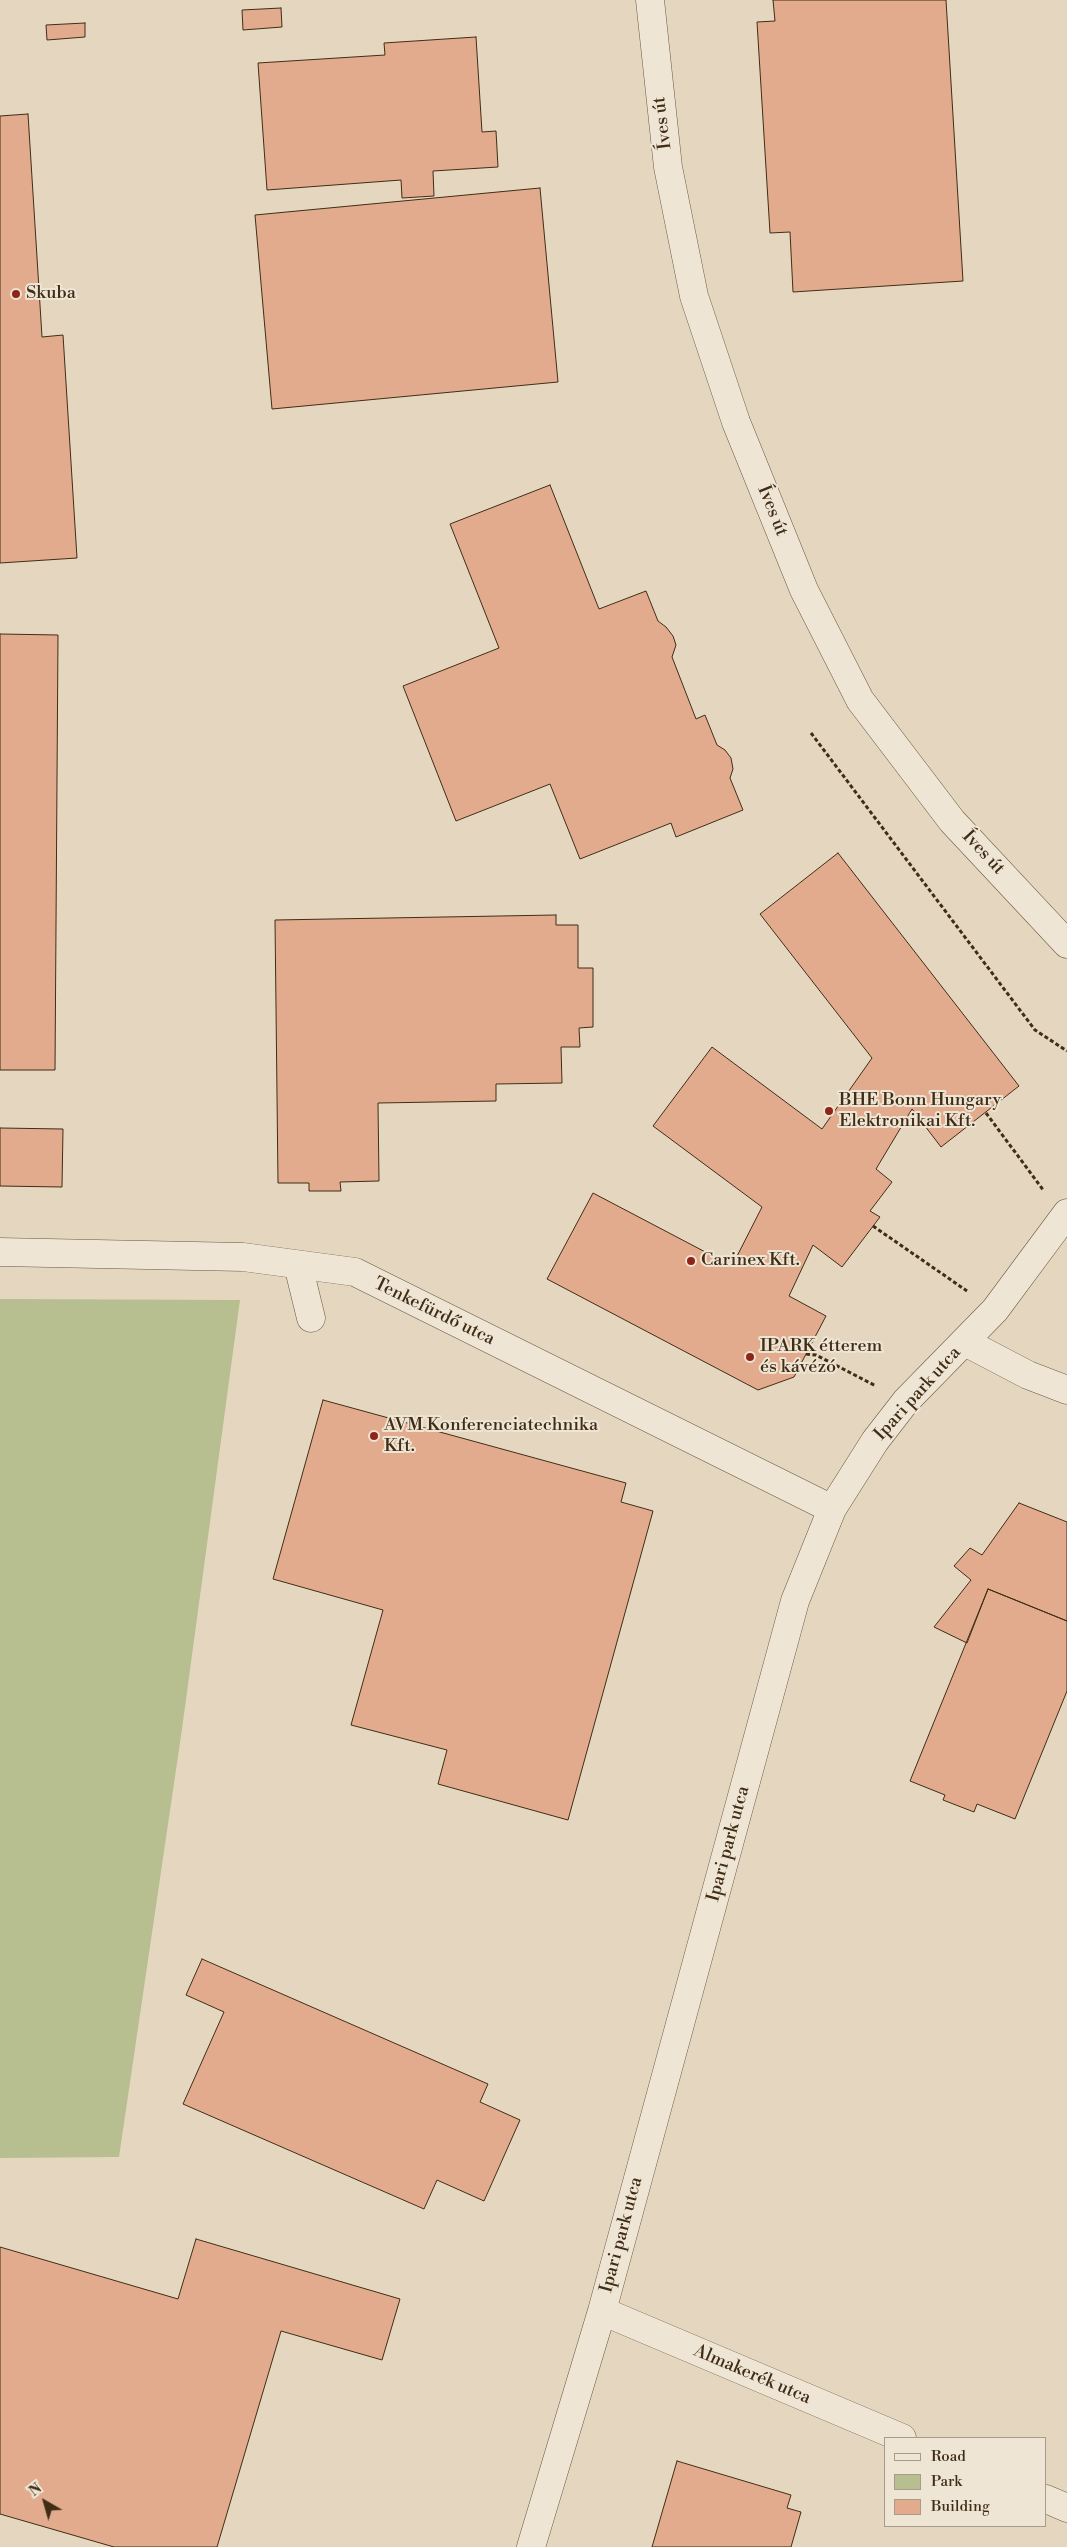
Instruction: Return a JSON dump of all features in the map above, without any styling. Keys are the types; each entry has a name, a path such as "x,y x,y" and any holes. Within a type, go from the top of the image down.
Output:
{"street":[{"name":"Íves út","path":"650,0 668,167 694,296 736,422 804,590 860,700 952,821 1067,944"},
{"name":"Ipari park utca","path":"531,2547 602,2311 795,1601 832,1509 875,1441 906,1401 994,1310 1065,1215"},
{"name":"Tenkefürdő utca","path":"0,1252 243,1257 355,1272 832,1509"},
{"path":"298,1265 311,1318"},
{"path":"965,1342 1028,1375 1067,1390"},
{"name":"Almakerék utca","path":"602,2311 900,2437"},
{"path":"1047,2499 1067,2508"}],"path":[{"path":"811,733 1035,1030 1067,1051"},
{"path":"986,1113 1065,1215"},
{"path":"873,1226 994,1310"},
{"path":"806,1354 816,1355 906,1401"}],"green space":[{"path":"0,1299 240,1300 182,1729 119,2157 0,2158"}],"building":[{"path":"773,0 946,0 963,281 793,292 790,232 770,233 757,22 775,21"},
{"path":"281,8 282,27 243,30 242,10"},
{"path":"85,23 85,37 47,40 46,25"},
{"path":"476,37 482,132 496,131 498,167 433,171 434,196 402,198 401,180 267,190 258,63 385,55 384,43"},
{"path":"28,114 42,337 63,335 77,558 0,563 0,116"},
{"path":"540,188 558,382 272,409 255,215"},
{"path":"550,485 599,609 646,591 658,621 673,636 676,645 672,657 696,719 705,715 717,745 725,750 731,758 733,769 730,778 743,810 676,837 671,823 580,859 550,784 456,821 403,686 499,648 450,524"},
{"path":"0,634 58,635 55,1070 0,1070"},
{"path":"838,853 1019,1086 941,1147 912,1109 876,1169 892,1182 870,1211 880,1217 842,1267 813,1245 789,1296 826,1316 794,1377 758,1390 547,1279 593,1193 732,1266 762,1207 653,1126 712,1047 822,1129 872,1058 760,914"},
{"path":"556,915 556,925 578,925 578,968 593,968 593,1027 579,1028 580,1047 561,1047 562,1083 496,1084 496,1101 378,1103 379,1181 340,1182 341,1191 309,1191 309,1183 278,1183 275,920"},
{"path":"0,1128 63,1129 62,1187 0,1186"},
{"path":"323,1400 626,1483 621,1502 653,1511 568,1820 438,1784 447,1750 351,1725 383,1610 273,1579"},
{"path":"1019,1503 1067,1522 1067,1621 988,1589 967,1643 934,1627 971,1580 954,1566 970,1548 982,1555"},
{"path":"988,1589 1067,1621 1067,1691 1015,1819 977,1804 974,1812 943,1800 945,1795 910,1781"},
{"path":"202,1959 488,2084 480,2102 520,2120 484,2201 437,2180 424,2209 183,2104 224,2012 186,1995"},
{"path":"196,2239 400,2299 382,2360 281,2331 217,2547 114,2547 0,2514 0,2247 178,2299"},
{"path":"677,2461 791,2495 787,2508 801,2512 791,2547 652,2547"}],"place":[{"name":"Skuba","path":"16,294"},
{"name":"BHE Bonn Hungary Elektronikai Kft.","path":"829,1111"},
{"name":"Carinex Kft.","path":"691,1261"},
{"name":"IPARK étterem és kávézó","path":"750,1357"},
{"name":"AVM Konferenciatechnika Kft.","path":"374,1436"}]}
